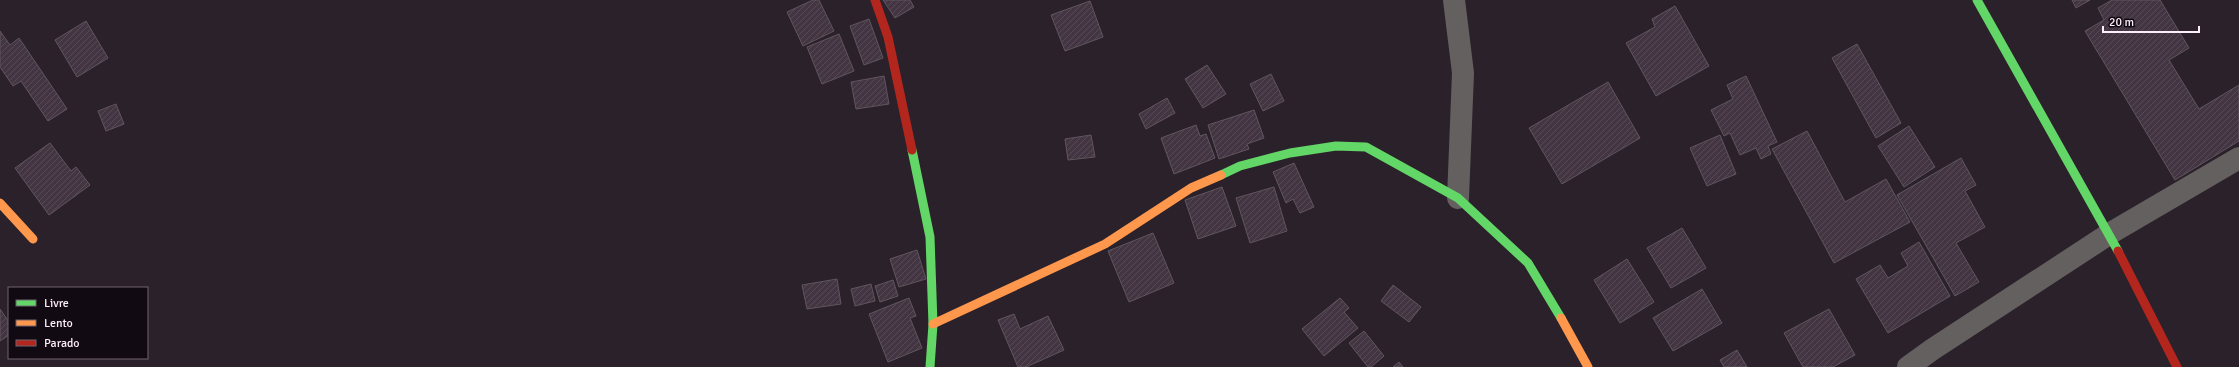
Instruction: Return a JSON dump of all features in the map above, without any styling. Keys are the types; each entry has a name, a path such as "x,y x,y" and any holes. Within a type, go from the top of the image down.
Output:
{"street":[{"path":"875,0 888,37 930,237 933,324 930,367"},
{"path":"1454,0 1463,73 1458,198"},
{"path":"1977,0 2109,234 2177,367"},
{"path":"933,324 1105,244 1192,188 1240,166 1290,153 1336,146 1366,147 1458,198 1528,263 1572,336 1588,367"},
{"path":"1908,367 1933,349 2109,234 2239,158"},
{"path":"0,203 33,240"}],"building":[{"path":"813,0 819,0 834,31 803,46 787,12"},
{"path":"883,0 910,0 914,7 895,18"},
{"path":"2072,0 2090,0 2076,8"},
{"path":"2112,0 2160,0 2189,48 2169,60 2199,109 2239,85 2239,141 2175,180 2085,31 2104,20 2098,8"},
{"path":"1090,1 1103,37 1065,51 1051,15"},
{"path":"1675,6 1709,66 1656,96 1626,43 1655,27 1652,19"},
{"path":"869,19 883,58 864,65 850,26"},
{"path":"86,21 108,58 77,77 55,40"},
{"path":"0,31 10,45 19,38 67,109 48,121 21,81 13,86 0,67"},
{"path":"839,34 854,71 822,84 807,47"},
{"path":"1857,44 1901,123 1876,138 1832,58"},
{"path":"1207,65 1226,94 1203,108 1185,79"},
{"path":"1271,74 1284,101 1263,111 1250,84"},
{"path":"884,76 889,104 856,109 851,82"},
{"path":"1746,76 1777,142 1768,146 1771,154 1761,159 1756,148 1740,155 1730,133 1724,136 1711,110 1733,99 1727,85"},
{"path":"1608,82 1640,138 1562,184 1529,128"},
{"path":"1167,98 1175,113 1146,129 1139,114"},
{"path":"116,104 124,124 106,131 98,111"},
{"path":"1254,110 1264,138 1247,144 1249,149 1219,159 1208,125"},
{"path":"1196,125 1200,136 1206,134 1215,158 1174,174 1161,138"},
{"path":"1909,126 1935,167 1904,187 1878,146"},
{"path":"1807,131 1845,202 1886,179 1910,222 1834,263 1772,149"},
{"path":"1091,135 1095,157 1068,160 1065,139"},
{"path":"1720,135 1736,174 1707,186 1690,148"},
{"path":"50,143 71,171 76,167 90,185 49,215 15,168"},
{"path":"1961,158 1976,185 1965,191 1985,227 1956,243 1979,282 1955,296 1897,195"},
{"path":"1294,163 1314,207 1300,213 1293,199 1286,203 1273,172"},
{"path":"1222,187 1236,226 1198,239 1185,200"},
{"path":"1274,187 1287,231 1250,243 1236,198"},
{"path":"1682,228 1706,268 1671,288 1647,248"},
{"path":"1153,233 1174,283 1129,302 1108,251"},
{"path":"1919,242 1950,296 1888,333 1856,279 1880,265 1888,278 1908,266 1901,253"},
{"path":"917,250 926,279 899,287 890,259"},
{"path":"1627,259 1654,302 1620,323 1594,280"},
{"path":"837,279 841,304 807,309 802,285"},
{"path":"893,280 898,296 880,302 875,286"},
{"path":"871,284 875,301 855,306 851,289"},
{"path":"1393,285 1421,307 1409,322 1381,301"},
{"path":"1702,289 1722,323 1673,351 1653,318"},
{"path":"909,298 916,316 910,318 922,348 888,362 869,314"},
{"path":"1340,298 1349,308 1344,312 1358,328 1324,356 1302,329"},
{"path":"0,309 8,321 8,336 0,341"},
{"path":"1829,309 1855,355 1833,367 1803,367 1784,333"},
{"path":"1014,314 1020,329 1048,316 1064,350 1026,367 1018,367 998,320"},
{"path":"1364,331 1384,356 1371,367 1368,367 1349,343"},
{"path":"1737,350 1747,367 1724,367 1720,360"},
{"path":"1399,362 1403,367 1393,367"}],"traffic: fast":[{"path":"1977,0 2118,251"},
{"path":"1221,175 1240,166 1290,153 1336,146 1366,147 1458,198 1528,263 1561,318"},
{"path":"912,150 930,237 933,324 930,367"}],"traffic: slow":[{"path":"933,324 1105,244 1191,188 1221,175"},
{"path":"0,203 33,239"},
{"path":"1561,318 1588,367"}],"traffic: jam":[{"path":"875,0 888,37 912,150"},
{"path":"2118,251 2177,367"}]}
